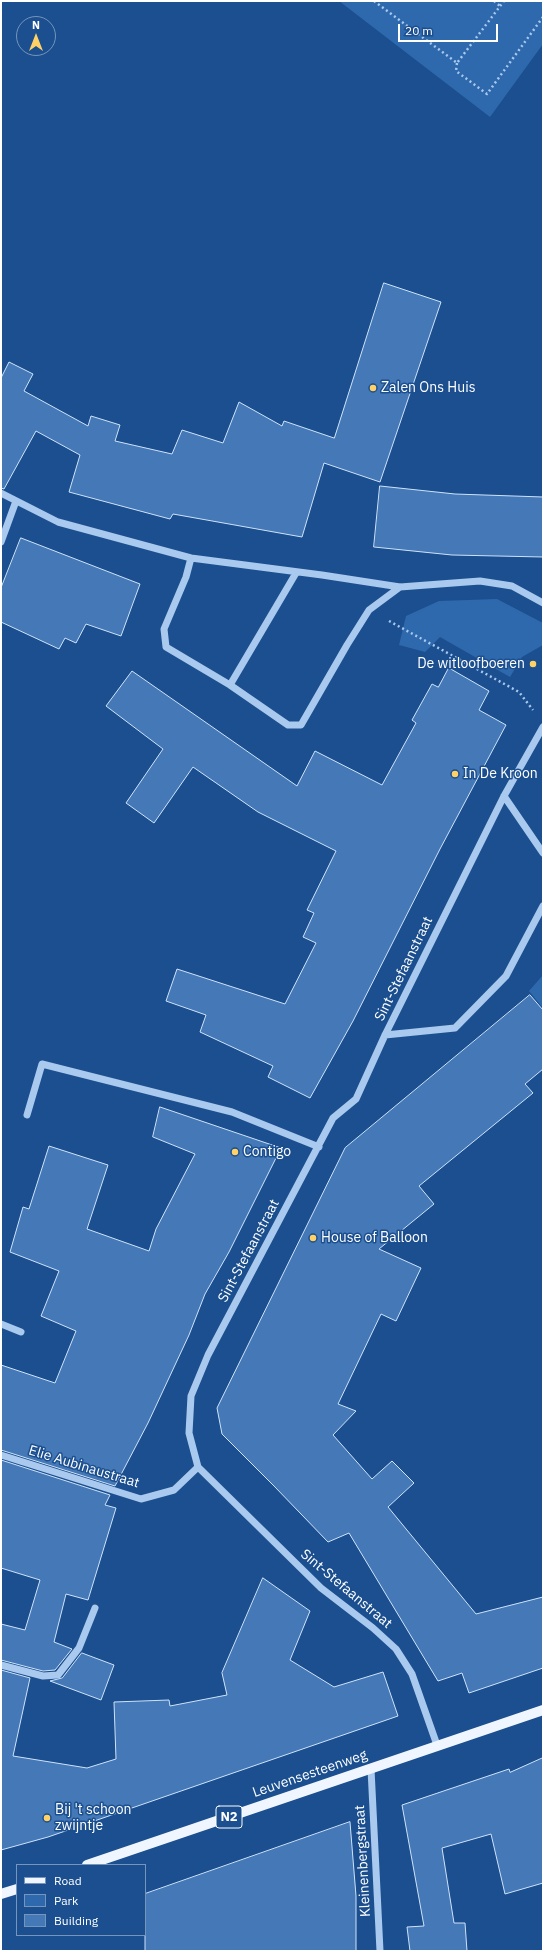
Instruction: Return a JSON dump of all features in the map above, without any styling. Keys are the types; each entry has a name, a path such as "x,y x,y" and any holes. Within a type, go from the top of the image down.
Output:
{"main road":[{"name":"Leuvensesteenweg","path":"90,1864 543,1710"},
{"path":"1,1894 16,1889"}],"street":[{"path":"1,493 58,522 190,558 400,587 480,581 512,586 543,603"},
{"path":"1,542 16,501"},
{"path":"190,558 186,576 164,629 166,647 230,685 288,725 301,725 369,610 400,587"},
{"path":"230,685 296,573"},
{"name":"Sint-Stefaanstraat","path":"437,1745 412,1674 396,1649 373,1628 322,1588 198,1467 189,1433 191,1396 208,1355 333,1118 356,1098 385,1035 504,796 543,727"},
{"path":"504,796 543,853"},
{"path":"385,1035 455,1028 506,976 543,906"},
{"path":"27,1115 42,1064 232,1112 319,1147"},
{"path":"1,1324 21,1332"},
{"name":"Elie Aubinaustraat","path":"1,1455 141,1499 174,1490 198,1467"},
{"path":"1,1664 43,1676 58,1675 79,1648 95,1608"},
{"name":"Kleinenbergstraat","path":"371,1769 380,1951"}],"path":[{"path":"374,1 457,63"},
{"path":"494,1 500,6"},
{"path":"504,1 457,63 456,71 487,94 543,17"},
{"path":"369,610 520,692 534,711"}],"green space":[{"path":"339,1 543,1 543,44 490,117"},
{"path":"497,599 543,623 543,645 522,657 510,677 440,637 425,652 399,645 406,616 439,601"},
{"path":"543,975 543,1008 529,991"}],"building":[{"path":"384,283 441,302 380,482 324,463 302,537 173,514 170,519 69,492 80,455 36,431 4,489 1,488 1,378 9,362 33,374 24,391 88,426 91,416 120,425 115,441 172,454 182,430 223,443 239,402 282,426 284,421 334,438"},
{"path":"380,486 455,494 543,497 543,557 452,555 374,547"},
{"path":"21,538 140,584 121,636 86,624 76,643 65,638 59,649 1,622 1,588"},
{"path":"449,668 489,691 479,710 506,725 440,849 353,1021 310,1098 268,1077 273,1066 200,1032 206,1015 166,1001 177,969 285,1004 316,943 303,937 314,913 307,910 336,851 258,812 193,767 154,823 126,803 163,749 106,706 132,671 297,786 315,751 382,785 416,723 412,720 432,684 438,687"},
{"path":"530,995 543,1010 543,1069 525,1084 533,1093 419,1186 434,1204 379,1249 421,1268 396,1321 381,1314 338,1404 356,1411 333,1435 372,1479 392,1461 414,1483 388,1507 476,1614 543,1597 543,1668 469,1693 462,1673 438,1681 349,1533 328,1542 222,1434 217,1408 345,1148"},
{"path":"160,1107 281,1148 229,1252 205,1294 189,1335 148,1423 115,1486 1,1450 1,1365 55,1383 76,1331 41,1316 59,1271 10,1252 23,1207 29,1209 49,1146 108,1165 87,1229 149,1251 156,1229 195,1154 153,1137"},
{"path":"1,1460 110,1495 105,1505 116,1508 88,1600 66,1594 54,1642 72,1649 55,1670 43,1671 1,1660 1,1624 25,1630 40,1580 1,1568"},
{"path":"263,1578 310,1611 290,1660 334,1687 383,1672 398,1716 48,1837 1,1850 1,1670 30,1678 13,1756 87,1768 116,1759 114,1702 169,1700 170,1706 227,1695 222,1673"},
{"path":"82,1653 114,1665 101,1700 50,1681 62,1678"},
{"path":"543,1758 543,1883 505,1894 491,1834 442,1848 454,1923 465,1923 467,1951 410,1951 407,1927 424,1926 402,1805 509,1769 510,1772"},
{"path":"350,1822 356,1896 356,1951 145,1951 146,1894"}],"place":[{"name":"Zalen Ons Huis","path":"373,388"},
{"name":"De witloofboeren","path":"533,664"},
{"name":"In De Kroon","path":"455,774"},
{"name":"Contigo","path":"235,1152"},
{"name":"House of Balloon","path":"313,1238"},
{"name":"Bij 't schoon zwijntje","path":"47,1818"}]}
